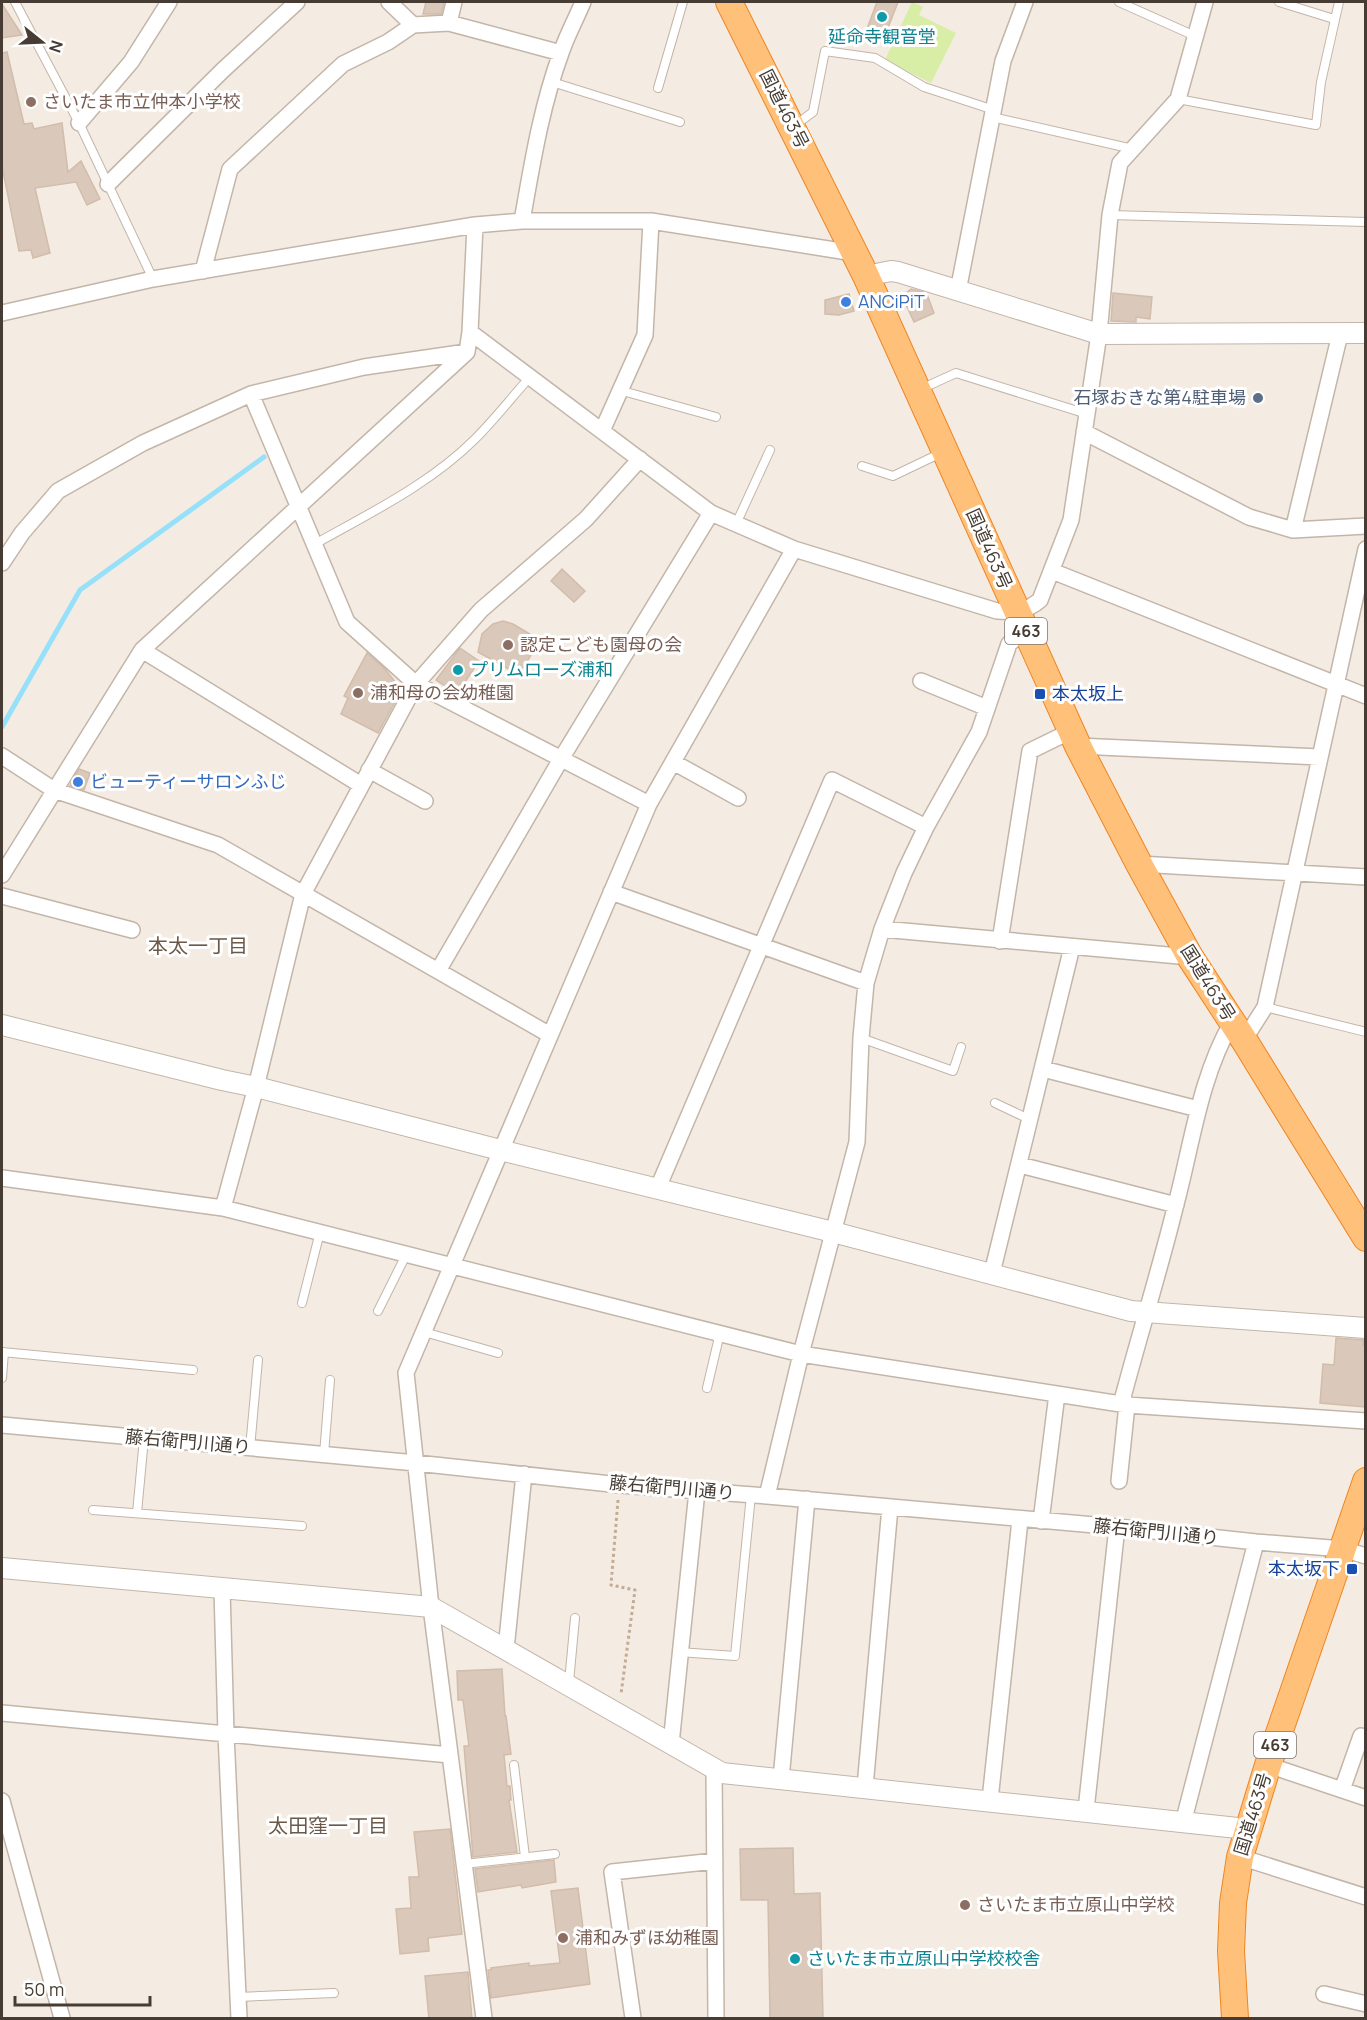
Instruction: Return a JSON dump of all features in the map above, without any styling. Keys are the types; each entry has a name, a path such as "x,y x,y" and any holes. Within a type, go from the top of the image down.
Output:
{"highway":[{"name":"国道463号","path":"729,2 813,165 866,276 1075,739 1139,864 1190,957 1365,1238"},
{"name":"国道463号","path":"1235,2019 1231,1951 1233,1903 1240,1857 1268,1765 1354,1552 1365,1481"}],"street":[{"path":"79,123 131,63 169,2"},
{"path":"108,184 223,70 297,2"},
{"path":"389,2 413,25"},
{"path":"449,23 454,2"},
{"path":"522,221 535,145 552,82 561,53 583,2"},
{"path":"958,291 1003,61 1025,2"},
{"path":"767,1496 801,1353 857,1142 861,1038 866,983 882,929 904,873 926,827 979,732 1009,644 1030,608 1040,600 1071,520 1099,334 1110,214 1120,164 1178,99 1205,2"},
{"path":"203,271 230,169 343,63 388,42 413,25 449,23 561,53"},
{"path":"2,313 153,279 475,225 522,221 651,221 854,253"},
{"path":"602,431 645,335 651,221"},
{"path":"2,875 142,650 467,352 475,225"},
{"path":"866,276 891,271 898,272 1099,334 1365,333"},
{"path":"470,332 711,513 794,549 997,611 1021,621"},
{"path":"1293,530 1340,334"},
{"path":"2,562 22,533 58,491 143,443 251,394 364,367 467,352"},
{"path":"251,394 347,622 416,684 649,804"},
{"path":"1084,432 1249,517 1293,530 1365,526"},
{"path":"223,1208 256,1087 303,894 416,684 481,610 586,519 640,459"},
{"path":"438,971 561,759 711,513"},
{"path":"484,2019 431,1607 406,1373 649,804 794,549"},
{"path":"1119,1481 1127,1405 1123,1398 1176,1205 1198,1109 1222,1039 1238,1031 1264,1007 1365,549"},
{"path":"1052,572 1365,696"},
{"path":"142,650 361,785"},
{"path":"921,681 987,708"},
{"path":"1000,940 1030,751 1075,739 1320,757"},
{"path":"2,756 54,790 218,845 550,1035"},
{"path":"673,762 738,798"},
{"path":"369,771 425,801"},
{"path":"657,1190 832,780 926,827"},
{"path":"1139,864 1365,877"},
{"path":"611,892 866,983"},
{"path":"2,896 132,930"},
{"path":"882,929 1190,957"},
{"path":"992,1273 1072,947"},
{"path":"2,1025 833,1232 1131,1311 1365,1328"},
{"path":"1043,1070 1198,1109"},
{"path":"1020,1165 1176,1205"},
{"path":"2,1178 223,1208 801,1353 1127,1405 1365,1421"},
{"path":"1041,1521 1057,1394"},
{"name":"藤右衛門川通り","path":"2,1425 324,1454 620,1485 1117,1527 1354,1552"},
{"path":"506,1649 524,1474"},
{"path":"671,1744 697,1491"},
{"path":"781,1779 807,1499"},
{"path":"865,1787 890,1507"},
{"path":"990,1800 1020,1520"},
{"path":"1086,1810 1117,1527"},
{"path":"1183,1822 1256,1542"},
{"path":"2,1568 431,1607 722,1773 1086,1810 1247,1829"},
{"path":"222,1588 239,2019"},
{"path":"2,1713 450,1755"},
{"path":"1342,1790 1361,1736 1365,1737"},
{"path":"1268,1765 1365,1798"},
{"path":"714,1768 716,2019"},
{"path":"2,1801 62,2019"},
{"path":"1240,1857 1365,1897"},
{"path":"633,2019 612,1872 715,1861"},
{"path":"1324,1994 1365,2004"}],"lane":[{"path":"15,2 79,123 153,279"},
{"path":"658,88 683,2"},
{"path":"1119,2 1195,36"},
{"path":"1279,2 1334,19"},
{"path":"1178,99 1316,125 1321,82 1338,2"},
{"path":"792,127 813,112 825,51 875,58 924,87 993,113 1133,149"},
{"path":"552,82 680,122"},
{"path":"1110,214 1365,222"},
{"path":"918,391 956,373 1087,414"},
{"path":"315,544 382,506 438,470 475,439 530,377"},
{"path":"620,390 716,417"},
{"path":"736,524 770,450"},
{"path":"862,465 893,476 946,451"},
{"path":"1264,1007 1365,1032"},
{"path":"861,1038 953,1071 961,1047"},
{"path":"995,1103 1030,1120"},
{"path":"302,1304 320,1232"},
{"path":"378,1311 407,1253"},
{"path":"424,1332 498,1353"},
{"path":"707,1388 720,1333"},
{"path":"2,1378 3,1352 193,1370"},
{"path":"250,1448 258,1360"},
{"path":"324,1454 330,1380"},
{"path":"137,1513 144,1438"},
{"path":"679,1652 735,1656 751,1495"},
{"path":"93,1510 302,1526"},
{"path":"568,1685 575,1618"},
{"path":"514,1766 525,1857"},
{"path":"464,1864 555,1854"},
{"path":"238,1997 334,1993"}],"path":[{"path":"619,1714 635,1590 611,1585 620,1485"}],"green space":[{"path":"912,2 923,7 919,15 956,33 931,83 885,60"}],"building":[{"path":"426,2 444,2 441,14 423,14"},
{"name":"延命寺観音堂","path":"877,2 898,2 886,33 868,26"},
{"path":"2,4 22,35 2,38"},
{"path":"7,52 24,124 32,123 34,129 62,123 68,172 81,161 100,199 87,205 76,182 35,188 50,253 33,258 31,250 19,251 2,166 2,53"},
{"path":"911,289 923,292 926,298 928,297 934,313 914,322 902,296"},
{"path":"1113,293 1152,297 1150,319 1136,317 1136,322 1111,321"},
{"path":"849,294 854,311 839,315 825,314 825,300"},
{"path":"562,569 585,591 574,602 551,581"},
{"path":"503,621 513,624 540,640 519,675 478,652 482,634 493,624"},
{"name":"プリムローズ浦和","path":"460,648 479,661 457,694 436,680"},
{"path":"367,653 385,669 400,688 378,733 341,714 348,698 344,696"},
{"path":"79,769 90,773 84,790 70,785"},
{"path":"1336,1338 1364,1340 1365,1407 1320,1403 1323,1364 1334,1365"},
{"path":"502,1669 505,1716 511,1754 504,1755 507,1786 510,1786 511,1800 509,1800 517,1852 473,1857 464,1746 469,1746 463,1700 458,1700 457,1671"},
{"path":"450,1829 462,1934 428,1938 429,1951 400,1954 396,1909 411,1908 409,1877 419,1877 414,1832"},
{"name":"さいたま市立原山中学校校舎","path":"793,1848 794,1894 820,1893 823,2019 770,2019 768,1900 741,1900 740,1849"},
{"path":"554,1860 556,1882 478,1892 475,1869"},
{"path":"578,1888 590,1984 491,1998 488,1970 491,1968 529,1963 529,1966 560,1963 551,1891"},
{"path":"468,1972 472,2019 429,2019 425,1976"}],"waterway":[{"path":"2,727 80,590 264,457"}],"place":[{"name":"延命寺観音堂","path":"882,17"},
{"name":"さいたま市立仲本小学校","path":"31,102"},
{"name":"ANCiPiT","path":"846,302"},
{"name":"石塚おきな第4駐車場","path":"1258,398"},
{"name":"認定こども園母の会","path":"508,645"},
{"name":"プリムローズ浦和","path":"458,670"},
{"name":"浦和母の会幼稚園","path":"358,693"},
{"name":"本太坂上","path":"1040,694"},
{"name":"ビューティーサロンふじ","path":"78,782"},
{"name":"本太坂下","path":"1352,1569"},
{"name":"さいたま市立原山中学校","path":"965,1905"},
{"name":"浦和みずほ幼稚園","path":"563,1938"},
{"name":"さいたま市立原山中学校校舎","path":"795,1959"}],"district":[{"name":"本太一丁目","path":"198,946"},
{"name":"太田窪一丁目","path":"328,1826"}]}
